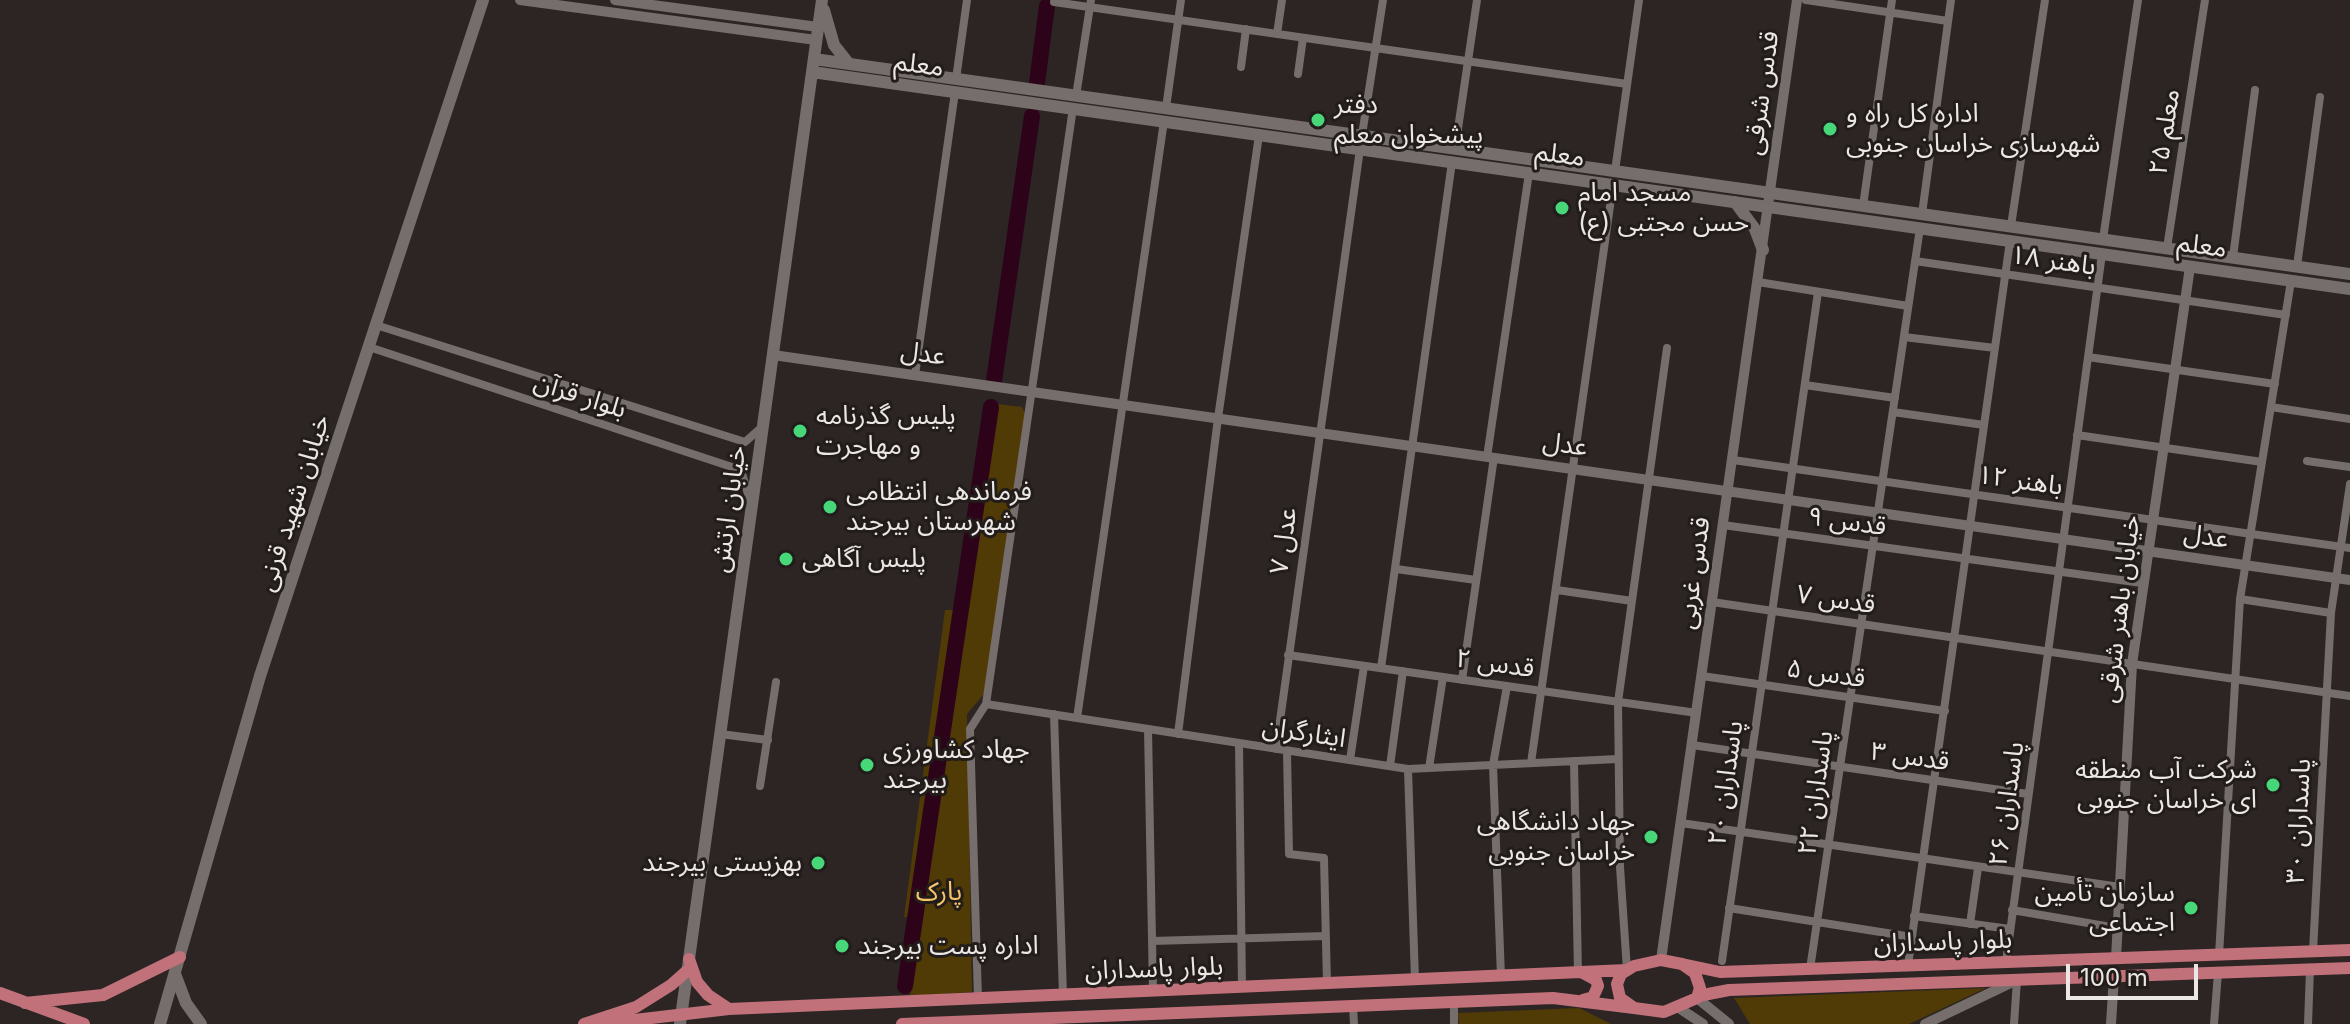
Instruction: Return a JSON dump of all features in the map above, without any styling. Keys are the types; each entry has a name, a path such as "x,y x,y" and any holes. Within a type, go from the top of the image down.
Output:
{"main road":[{"name":"خیابان شهید قرنی","path":"160,1024 260,676 483,0"},
{"name":"خیابان ارتش","path":"681,1018 822,0"},
{"path":"822,0 834,45 849,64"},
{"name":"معلم","path":"813,66 849,64 956,85"},
{"name":"معلم","path":"813,66 1361,142 1452,162 2350,289"},
{"name":"معلم","path":"1165,115 1259,135 1455,149 2350,274"},
{"path":"1735,202 1755,229 1763,250"},
{"name":"بلوار پاسداران","path":"1682,964 1720,972 2350,950"},
{"path":"25,1003 103,995 180,957"},
{"path":"1661,960 1682,964 1700,980 1697,997 1679,1008 1655,1012 1634,1008 1620,998 1617,990 1621,974 1627,970 1661,960"},
{"path":"584,1024 636,1007 671,985 688,964 708,995 729,1009"},
{"name":"بلوار پاسداران","path":"1697,997 1729,990 2350,968"},
{"name":"بلوار پاسداران","path":"600,1024 681,1018 729,1009 1627,970"},
{"path":"175,974 186,1003 201,1024"},
{"path":"1580,974 1596,980 1598,986 1593,997 1583,1000"},
{"path":"0,993 84,1024"},
{"name":"بلوار پاسداران","path":"902,1024 1454,1002 1583,1000 1634,1008"}],"street":[{"path":"520,0 817,34"},
{"path":"615,0 817,34"},
{"path":"915,375 967,0"},
{"path":"1077,718 1181,0"},
{"path":"1277,34 1282,0"},
{"name":"عدل ۷","path":"1276,749 1383,0"},
{"path":"1455,149 1477,0"},
{"path":"1615,171 1639,0"},
{"name":"قدس شرقی","path":"1771,193 1797,0"},
{"path":"1806,0 1948,21"},
{"path":"1863,206 1892,0"},
{"path":"1922,214 1951,0"},
{"path":"2011,226 2045,0"},
{"path":"2103,239 2138,0"},
{"name":"معلم ۲۵","path":"2167,248 2205,0"},
{"path":"1054,2 1091,3 1178,20 1627,84"},
{"path":"978,999 970,729 986,704 1091,3"},
{"path":"1241,67 1246,29"},
{"path":"1298,74 1303,38"},
{"path":"2233,257 2255,90"},
{"path":"2297,266 2320,97"},
{"path":"1178,734 1218,418 1259,135"},
{"path":"1381,668 1452,162"},
{"path":"1462,680 1529,173"},
{"path":"1531,763 1544,691 1613,185"},
{"name":"قدس غربی","path":"1661,960 1771,193"},
{"name":"پاسداران ۲۲","path":"1810,969 1920,228"},
{"path":"1908,965 2010,241"},
{"name":"پاسداران ۲۶","path":"2006,962 2102,254"},
{"name":"باهنر ۱۸","path":"1915,261 2286,315"},
{"name":"خیابان باهنر شرقی","path":"2116,958 2132,664 2190,267"},
{"path":"2219,955 2240,599 2291,281"},
{"path":"1758,282 1908,306"},
{"name":"پاسداران ۲۰","path":"1722,961 1818,292"},
{"name":"بلوار قرآن","path":"376,325 745,442 763,426"},
{"path":"1904,337 1995,348"},
{"name":"بلوار قرآن","path":"369,347 741,470 752,507"},
{"path":"1627,970 1620,867 1618,702 1667,348"},
{"name":"عدل","path":"773,355 2350,580"},
{"path":"2088,357 2275,384"},
{"path":"1805,385 1895,398"},
{"path":"2271,407 2350,419"},
{"path":"1893,412 1984,425"},
{"path":"2077,435 2262,462"},
{"name":"باهنر ۱۲","path":"1733,460 2350,548"},
{"path":"2307,461 2350,467"},
{"name":"پاسداران ۳۰","path":"2313,951 2331,613 2350,484"},
{"name":"قدس ۹","path":"1723,525 2142,583"},
{"path":"1396,569 1476,580"},
{"path":"1557,590 1632,601"},
{"path":"2240,599 2331,613"},
{"name":"قدس ۷","path":"1712,602 2350,696"},
{"name":"قدس ۲","path":"1288,655 1697,713"},
{"path":"1350,760 1364,666"},
{"path":"1390,766 1403,671"},
{"name":"قدس ۵","path":"1702,676 1945,711"},
{"path":"1429,768 1443,677"},
{"path":"760,786 776,682"},
{"path":"1501,977 1493,765 1507,686"},
{"name":"ایثارگران","path":"986,704 1408,769 1618,759"},
{"path":"1054,714 1063,995"},
{"path":"1148,729 1153,991"},
{"path":"720,734 768,740"},
{"path":"1239,743 1242,988"},
{"name":"قدس ۳","path":"1692,745 2028,794"},
{"path":"1287,751 1291,856 1323,856 1327,984"},
{"path":"1574,761 1580,974"},
{"path":"1408,769 1415,980"},
{"path":"1681,823 2120,887"},
{"path":"1970,924 1978,868"},
{"path":"1729,908 1912,937"},
{"path":"2012,910 2117,928"},
{"path":"1914,916 2010,929"},
{"path":"1152,941 1326,936"},
{"path":"2308,1024 2310,969"},
{"path":"2214,1024 2218,973"},
{"path":"2111,1024 2114,976"},
{"path":"1927,1024 2017,980 2014,1024"},
{"path":"1697,997 1729,1024"},
{"path":"1454,1002 1454,1024"},
{"path":"1353,1006 1354,1024"},
{"path":"1679,1008 1703,1024"}],"green space":[{"name":"پارک","path":"989,403 1022,407 1025,413 984,694 967,714 972,992 910,996 921,918 904,917 945,610 955,610"},
{"path":"1986,988 1909,1024 1750,1024 1734,998"},
{"path":"1579,1008 1611,1024 1459,1024 1458,1013"}],"waterway":[{"path":"1037,83 1047,6"},
{"path":"994,381 1032,116"},
{"path":"905,986 991,407"}],"place":[{"name":"دفتر پیشخوان معلم","path":"1318,120"},
{"name":"اداره کل راه و شهرسازی خراسان جنوبی","path":"1830,129"},
{"name":"مسجد امام حسن مجتبی (ع)","path":"1562,208"},
{"name":"پلیس گذرنامه و مهاجرت","path":"800,431"},
{"name":"فرماندهی انتظامی شهرستان بیرجند","path":"830,507"},
{"name":"پلیس آگاهی","path":"786,559"},
{"name":"جهاد کشاورزی بیرجند","path":"867,765"},
{"name":"شرکت آب منطقه ای خراسان جنوبی","path":"2273,785"},
{"name":"جهاد دانشگاهی خراسان جنوبی","path":"1651,837"},
{"name":"بهزیستی بیرجند","path":"818,863"},
{"name":"سازمان تأمین اجتماعی","path":"2191,908"},
{"name":"اداره پست بیرجند","path":"842,946"}]}
